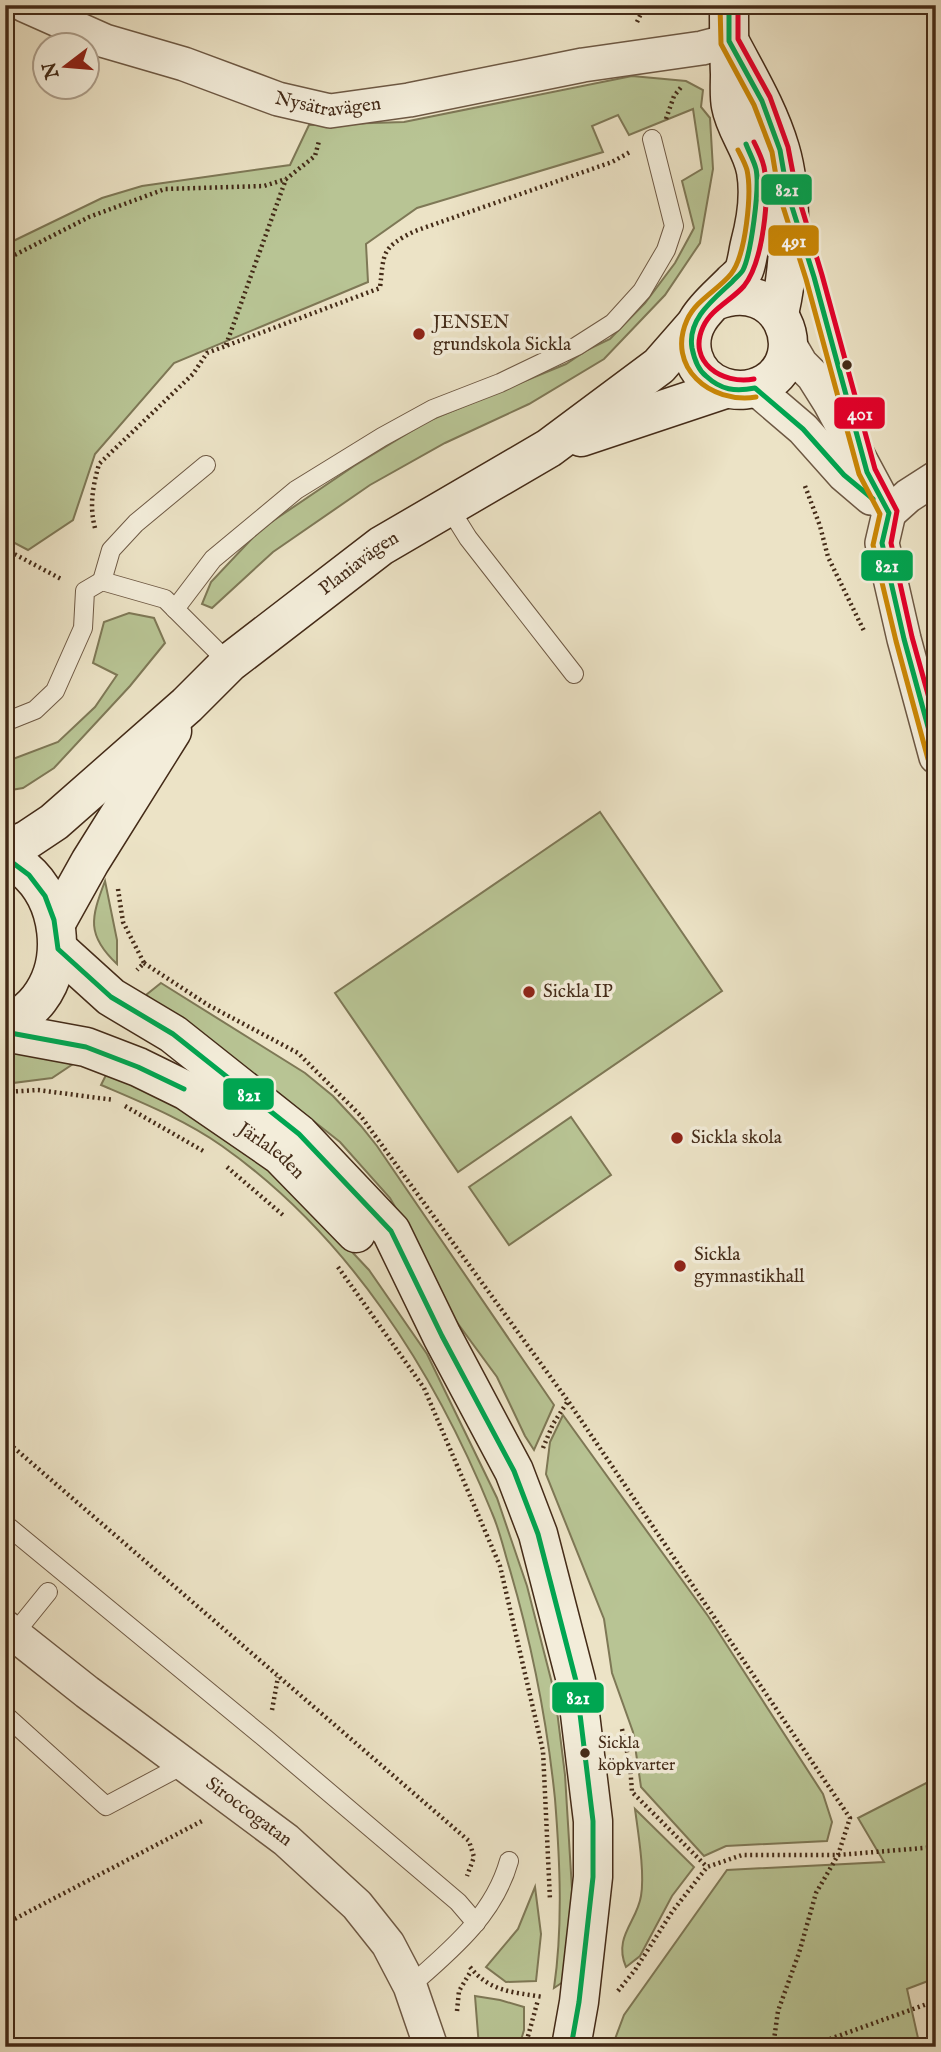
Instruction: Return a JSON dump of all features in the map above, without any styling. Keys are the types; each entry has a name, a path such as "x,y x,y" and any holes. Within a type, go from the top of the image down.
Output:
{"main road":[{"path":"723,31 762,101 780,150 787,191 788,259 783,327 784,362 778,373 740,389 701,372 694,358 691,342 704,313 730,295 747,294 762,300 783,327"},
{"name":"Planiavägen","path":"5,850 27,840 54,822 187,705 229,663 381,546 550,448 659,366 743,271 756,211 756,170 731,107 723,31"},
{"name":"Planiavägen","path":"550,448 740,389"},
{"name":"Planiavägen","path":"5,1030 40,999 52,975 57,936 90,862 187,705"},
{"path":"5,857 25,870 45,894 57,936"},
{"name":"Järlaleden","path":"57,936 111,997 173,1034 299,1134 391,1231 442,1336 514,1471 538,1534 576,1681 593,1821 593,1877 579,2002 571,2047"},
{"name":"Järlaleden","path":"5,1030 86,1047 138,1067 187,1091 280,1155 369,1245 442,1336"}],"street":[{"name":"Nysätravägen","path":"24,5 105,41 184,64 278,99 330,111 409,100 583,65 723,31"},
{"path":"783,327 801,364 813,376 830,403 889,513"},
{"path":"740,389 797,422 844,475 889,513"},
{"path":"936,478 908,496 889,513 882,543 904,639 936,757"},
{"name":"Siroccogatan","path":"10,1631 87,1692 286,1840 357,1905 388,1944 410,1986 431,2047"}],"lane":[{"path":"175,609 213,559 296,490 382,437 433,410 500,383 577,346 612,323 642,291 666,250 674,226 652,139"},
{"path":"787,191 814,277 867,472"},
{"path":"5,722 34,710 55,691 83,628 85,591 102,581 111,550 136,523 206,465"},
{"path":"448,506 468,538 574,674"},
{"path":"102,581 165,599 229,663"},
{"path":"5,1524 266,1739 458,1902 477,1923"},
{"path":"10,1631 48,1592"},
{"path":"5,1715 106,1806 185,1764"},
{"path":"410,1986 454,1948 477,1923 503,1881 509,1861"}],"path":[{"path":"111,550 96,534 91,510 99,464 193,373 206,353 380,288 383,255 393,242 415,231 612,162 652,139 666,120 674,96 723,31"},
{"path":"5,260 89,217 165,189 264,186 286,178 314,156 330,111"},
{"path":"226,345 286,178"},
{"path":"5,549 85,591"},
{"path":"117,885 123,922 144,962 208,1005 298,1053 360,1115 568,1401 850,1818 838,1855 816,1893 778,2011 773,2047"},
{"path":"111,997 144,962"},
{"path":"5,1092 38,1090 75,1093 117,1101 208,1154"},
{"path":"219,1161 291,1223"},
{"path":"332,1258 424,1388 500,1566 543,1751 551,1910"},
{"path":"5,1440 469,1841 474,1857 458,1902"},
{"path":"266,1739 279,1676"},
{"path":"5,1924 204,1820 229,1795"},
{"path":"454,1948 480,1979 503,1991 607,2005 635,1970 672,1912 707,1867 742,1855 838,1855 936,1847"},
{"path":"456,2022 459,1991 472,1969"},
{"path":"525,2047 544,1985"},
{"path":"823,2047 827,2040 927,2004 936,2005"}],"green space":[{"path":"632,76 686,81 703,90 701,107 710,118 713,169 700,243 665,295 604,359 529,404 445,443 370,485 273,552 212,608 202,604 211,582 261,529 354,466 428,421 566,364 610,339 645,303 675,263 694,228 682,181 702,169 693,109 629,135 618,115 592,126 603,152 417,208 366,244 368,282 174,363 95,454 73,520 28,550 5,538 5,245 102,198 142,186 290,165 309,125 404,122"},
{"path":"129,613 154,618 165,643 130,686 54,768 23,788 5,791 5,762 58,742 95,707 117,675 93,663 104,622"},
{"name":"Sickla IP","path":"600,812 722,991 458,1172 335,993"},
{"path":"105,881 117,940 117,964 100,944 94,926 94,916"},
{"path":"161,983 305,1073 333,1096 377,1146 554,1405 534,1450 497,1377 434,1291 412,1236 390,1198 340,1142 146,995"},
{"path":"39,1048 76,1062 52,1078 5,1084 5,1054"},
{"path":"107,1073 155,1089 236,1138 291,1187 369,1270 427,1354 497,1498 527,1586 555,1695 565,1775 574,1922 566,1980 554,1988 560,1918 559,1870 548,1741 538,1683 518,1598 497,1527 469,1460 415,1358 383,1310 348,1264 309,1221 267,1182 222,1146 163,1112 101,1085"},
{"path":"571,1117 611,1175 509,1245 469,1187"},
{"path":"563,1415 708,1616 823,1794 832,1822 827,1841 726,1846 704,1856 641,1787 633,1732 612,1673 604,1619 546,1474 550,1442"},
{"path":"936,1778 936,1978 907,1989 920,2047 612,2047 624,2015 727,1870 884,1862 858,1818"},
{"path":"635,1809 694,1867 672,1896 640,1956 626,1967 622,1947 639,1905 642,1887 641,1852"},
{"path":"535,1887 541,1934 536,1981 506,1982 486,1967 518,1929"},
{"path":"475,1996 524,2007 524,2030 519,2047 479,2047"}],"transit line":[{"name":"491","path":"720,5 721,44 754,105 772,152 779,194 806,279 859,474 880,514 873,545 928,759"},
{"name":"821","path":"729,5 729,41 762,101 780,150 787,191 814,277 867,472 889,513 882,543 904,639 936,756"},
{"name":"401","path":"738,5 738,39 770,97 788,147 796,189 875,469 897,511 891,543 912,637 936,723"},
{"name":"401","path":"754,142 761,157 766,180 763,229 756,262 744,286 707,321 699,340 700,351 711,368 730,378 754,379"},
{"name":"821","path":"746,144 757,178 749,250 742,272 703,310 698,319 692,338 695,359 703,373 723,387 735,390 755,388 803,429 844,475 873,499"},
{"name":"491","path":"738,150 747,170 749,193 747,224 741,253 731,274 691,313 682,337 682,353 687,367 696,379 708,388 723,395 756,397"},
{"name":"821","path":"5,857 29,875 45,896 54,920 58,949 111,997 173,1034 299,1134 391,1231 442,1336 514,1471 538,1534 576,1681 593,1821 593,1877 579,2002 571,2047"},
{"name":"821","path":"5,1032 86,1047 138,1067 184,1089"}],"place":[{"name":"JENSEN grundskola Sickla","path":"419,334"},
{"name":"Sickla IP","path":"529,992"},
{"name":"Sickla skola","path":"677,1138"},
{"name":"Sickla gymnastikhall","path":"680,1266"},
{"name":"Sickla köpkvarter","path":"585,1753"}]}
